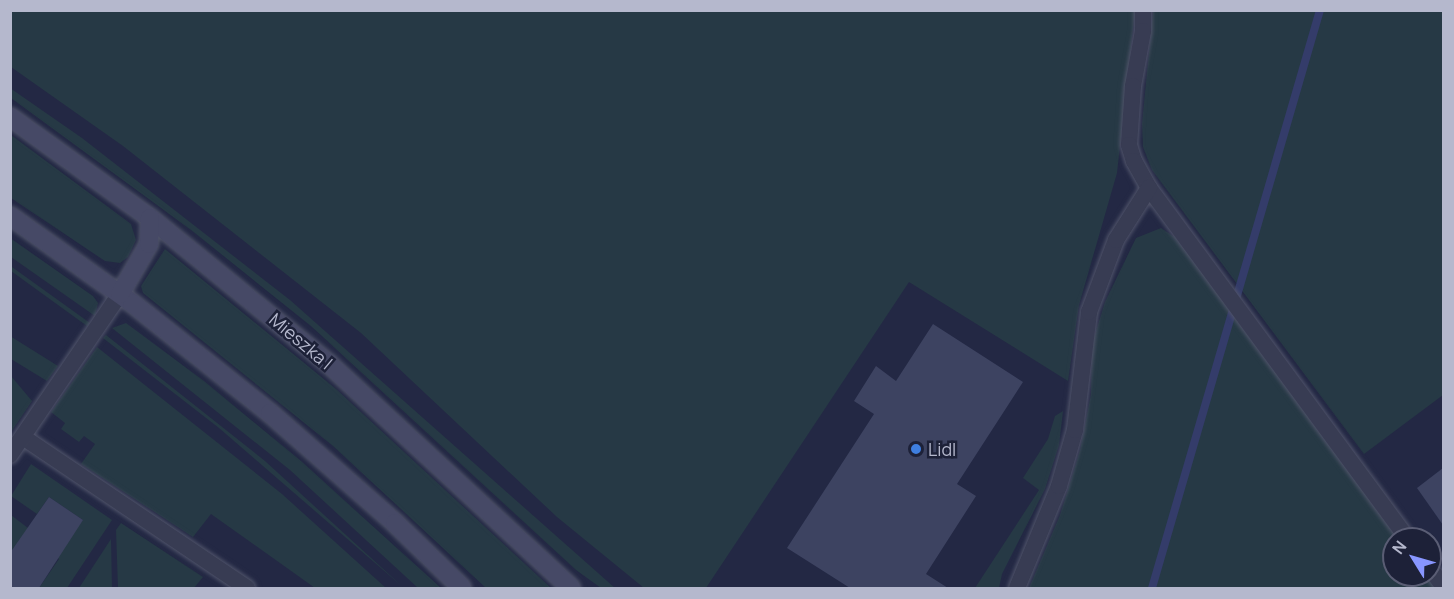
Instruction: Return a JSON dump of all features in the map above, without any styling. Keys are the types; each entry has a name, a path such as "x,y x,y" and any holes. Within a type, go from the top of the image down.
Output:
{"street":[{"name":"Mieszka I","path":"10,117 150,218 329,363 572,588"},
{"path":"10,216 120,294 318,454 462,588"},
{"path":"120,294 149,244 150,218"}],"lane":[{"path":"1143,10 1129,145 1149,188 1399,527"},
{"path":"1017,588 1059,486 1075,430 1089,312 1116,240 1149,188"},
{"path":"10,454 120,294"},
{"path":"22,437 247,588"}],"shaded area":[{"path":"11,11 1135,11 1117,173 1079,305 1068,381 909,282 706,588 644,588 557,517 361,333 123,146 11,67"},
{"path":"1153,11 1443,11 1443,395 1364,454 1152,170 1143,147 1142,124"},
{"path":"10,88 82,138 290,300 615,588 601,588 576,570 311,326 191,230 11,98"},
{"path":"11,135 131,224 136,240 128,257 120,263 105,261 11,198"},
{"path":"1161,228 1176,238 1389,527 1382,527 1382,587 1435,588 1029,588 1060,515 1080,450 1091,394 1092,344 1105,302 1136,238"},
{"path":"10,238 93,296 98,303 95,316 11,257"},
{"path":"165,249 336,389 551,588 486,588 333,446 143,293 141,286"},
{"path":"10,266 90,323 87,326 11,271"},
{"path":"126,323 204,381 301,461 441,588 418,588 290,470 112,328"},
{"path":"106,335 265,461 404,588 219,428 103,338"},
{"path":"10,336 58,366 47,381 11,359"},
{"path":"97,347 282,494 386,588 315,588 211,514 193,537 81,464 95,444 84,436 79,442 61,429 65,423 51,412"},
{"path":"11,376 32,401 11,432"},
{"path":"1063,411 1059,445 1045,489 1002,574 999,588 975,588 1039,490 1023,478 1048,439 1055,416"},
{"path":"31,464 112,520 67,588 39,588 59,559 54,555 83,520 49,497 37,514 11,496"},
{"path":"11,515 28,528 11,553"},
{"path":"121,523 203,577 194,588 118,588 116,530"},
{"path":"111,539 112,588 79,588"}],"building":[{"name":"Lidl","path":"933,324 1023,382 957,484 976,496 926,574 948,588 850,588 787,548 874,414 854,401 876,366 896,381"},
{"path":"1443,468 1443,525 1417,488"},
{"path":"49,497 83,520 39,588 10,588 10,553"}],"waterway":[{"path":"1152,588 1320,10"}],"place":[{"name":"Lidl","path":"916,449"}]}
